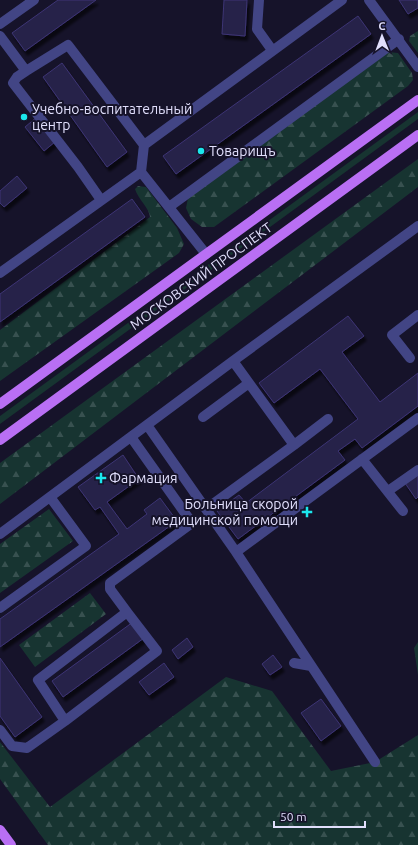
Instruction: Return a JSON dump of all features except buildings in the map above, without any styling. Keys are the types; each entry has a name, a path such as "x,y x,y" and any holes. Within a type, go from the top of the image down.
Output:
{"main road":[{"name":"МОСКОВСКИЙ ПРОСПЕКТ","path":"0,404 418,100"},
{"name":"МОСКОВСКИЙ ПРОСПЕКТ","path":"0,440 418,135"},
{"path":"0,830 11,845"}],"lane":[{"path":"0,24 34,0"},
{"path":"259,0 257,29 272,50"},
{"path":"144,145 342,0"},
{"path":"369,0 418,67"},
{"path":"0,36 26,71"},
{"path":"169,206 398,39"},
{"path":"101,200 78,166 13,83 17,77 68,45 144,145 142,172 206,254"},
{"path":"0,273 142,172"},
{"path":"0,534 418,226"},
{"path":"410,358 392,334 418,316"},
{"path":"233,361 294,445"},
{"path":"202,417 249,383"},
{"path":"236,552 418,418"},
{"path":"206,509 328,419"},
{"path":"147,425 236,552 375,762"},
{"path":"0,730 12,746 27,748 157,651 110,588 110,583 192,523 131,437"},
{"path":"362,459 403,511"},
{"path":"388,491 418,470"},
{"path":"0,608 86,546 50,497"},
{"path":"65,721 38,680 127,612"},
{"path":"294,663 311,666"}],"green space":[{"path":"418,31 418,53 409,41 410,36"},
{"path":"388,52 398,53 412,73 413,80 408,86 214,227 202,227 191,219 186,208 188,198"},
{"path":"418,112 418,119 0,424 0,416"},
{"path":"418,159 418,187 0,504 0,463"},
{"path":"138,186 146,187 177,228 184,244 179,253 0,381 0,330 150,217 135,189"},
{"path":"49,509 73,541 0,593 0,544"},
{"path":"90,593 106,614 35,667 19,645"},
{"path":"418,642 418,675 414,648"},
{"path":"226,677 272,691 331,771 375,762 418,735 418,845 48,845 0,779 0,742 50,807"}],"place":[{"name":"Учебно-воспитательный центр","path":"24,117"},
{"name":"Товарищъ","path":"201,151"},
{"name":"Фармация","path":"101,478"},
{"name":"Больница скорой медицинской помощи","path":"307,512"}]}
